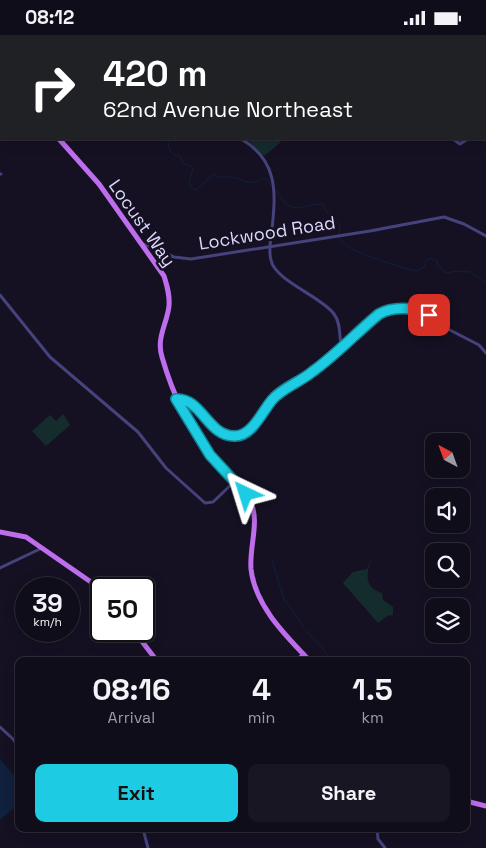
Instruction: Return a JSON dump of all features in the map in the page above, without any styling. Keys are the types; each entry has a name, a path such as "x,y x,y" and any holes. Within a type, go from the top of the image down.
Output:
{"main road":[{"name":"Locust Way","path":"61,140 92,176 164,276 168,287 169,307 160,337 160,346 161,355 175,396 210,455 248,497 254,513 255,525 251,569 259,595 289,639 304,655"},
{"path":"3,533 24,536 90,581"},
{"path":"142,642 154,657"},
{"path":"470,802 486,806"}],"street":[{"path":"242,140 254,148 264,159 270,169 274,184 275,195 270,247 272,265 280,274 327,307 335,316 340,328 342,347"},
{"path":"454,140 460,144 466,140"},
{"name":"Lockwood Road","path":"141,243 168,255 185,259 335,237 439,218 450,218 486,235"},
{"path":"0,295 50,357 144,437 166,468 206,503 211,504 235,481"},
{"path":"175,396 190,402 217,430 224,434 233,436 244,434 273,399 313,372 371,320 384,311 393,309 418,310 429,315 446,327 479,345 486,353"},
{"path":"0,567 42,548"},
{"path":"0,727 15,741"},
{"path":"144,832 148,848"},
{"path":"377,832 378,839 385,848"}],"green space":[{"path":"247,140 279,140 281,142 264,156"},
{"path":"63,414 70,425 46,446 32,431 50,415 56,421"},
{"path":"373,557 368,570 369,583 375,590 382,593 383,600 393,607 393,615 387,616 378,623 343,583 353,572 367,569"}],"water":[{"path":"0,759 15,776 15,807 0,820"}],"waterway":[{"path":"168,140 171,152 179,155 184,164 193,168 189,182 193,189 196,190 214,174 218,177 232,177 251,183 265,178 271,185"},
{"path":"275,189 289,206 298,207 323,204 326,211 340,225 339,237 342,242 360,253 417,271 424,267 430,258 437,261 438,266 446,273 457,271 471,272 486,283"},
{"path":"272,561 284,599 304,627"},
{"path":"306,630 330,657"}],"route":[{"path":"246,494 210,455 176,399 190,402 220,432 240,436 253,426 273,399 313,372 379,314 393,309 406,309 418,310 429,315"}]}
